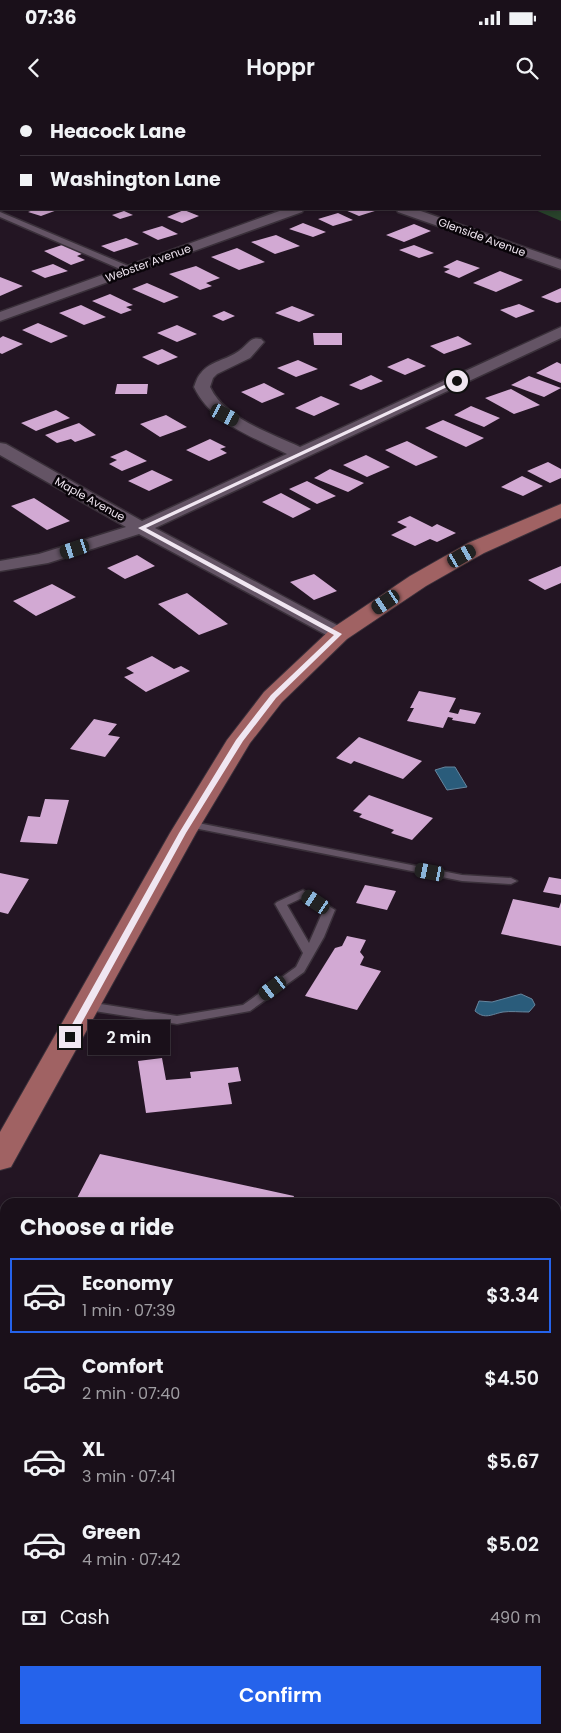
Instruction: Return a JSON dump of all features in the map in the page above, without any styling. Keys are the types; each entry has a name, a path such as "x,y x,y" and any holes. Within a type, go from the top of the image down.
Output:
{"main road":[{"path":"0,1159 88,1006 188,824 240,740 273,697 338,634 418,581 476,548 561,510"}],"street":[{"name":"Webster Avenue","path":"0,317 294,210"},
{"name":"Glenside Avenue","path":"406,210 561,265"},
{"path":"0,566 42,559 141,528 561,332"},
{"path":"256,342 241,358 207,375 202,388 204,395 208,402 225,415 301,454"},
{"name":"Maple Avenue","path":"0,448 141,528 338,634"}],"lane":[{"path":"0,214 130,270"},
{"path":"188,824 462,878 511,881"},
{"path":"88,1006 177,1020 246,1008 300,969 309,953 328,910 303,893 281,904 309,953"}],"green space":[{"path":"535,210 561,210 561,221"}],"water":[{"path":"455,767 467,787 447,790 435,770"},
{"path":"521,994 532,999 535,1005 529,1012 506,1012 485,1016 475,1011 479,1001 492,1002"}],"building":[{"path":"33,210 57,210 41,216 28,212"},
{"path":"184,210 199,216 182,223 167,217"},
{"path":"345,210 378,210 359,216"},
{"path":"124,211 133,215 120,219 112,215"},
{"path":"338,213 353,220 333,226 318,219"},
{"path":"303,223 326,232 313,237 289,229"},
{"path":"414,224 431,231 404,242 386,235"},
{"path":"162,226 178,234 158,240 142,232"},
{"path":"276,235 300,246 275,254 251,242"},
{"path":"126,238 139,244 114,252 101,246"},
{"path":"65,244 84,253 77,256 85,260 71,265 44,251"},
{"path":"414,245 434,253 419,258 399,250"},
{"path":"237,248 265,262 239,270 211,257"},
{"path":"457,260 480,268 459,278 444,272 450,269 443,267"},
{"path":"53,264 68,271 45,278 31,271"},
{"path":"196,266 220,278 206,283 212,286 200,290 169,274"},
{"path":"500,271 523,280 496,292 473,283"},
{"path":"0,277 23,286 0,296"},
{"path":"147,283 179,297 164,303 132,289"},
{"path":"561,288 561,302 557,303 541,297"},
{"path":"110,294 133,305 126,307 132,310 121,314 92,301"},
{"path":"519,304 535,311 516,318 500,310"},
{"path":"81,305 106,317 84,325 59,313"},
{"path":"292,306 315,315 299,322 275,313"},
{"path":"224,311 235,316 223,321 212,316"},
{"path":"38,323 68,336 51,343 22,330"},
{"path":"177,325 197,334 177,342 157,333"},
{"path":"313,333 342,333 342,345 314,345"},
{"path":"3,336 23,344 2,354 0,353 0,338"},
{"path":"458,336 472,344 444,354 430,346"},
{"path":"162,349 178,357 158,365 142,357"},
{"path":"408,358 426,366 405,375 387,367"},
{"path":"298,360 318,369 296,377 277,368"},
{"path":"557,362 561,364 561,383 536,373"},
{"path":"371,375 383,381 361,390 349,385"},
{"path":"529,376 561,388 544,397 511,385"},
{"path":"264,383 285,394 262,403 241,392"},
{"path":"117,384 148,384 147,394 115,394"},
{"path":"511,389 540,405 514,414 485,398"},
{"path":"321,396 340,404 314,416 295,408"},
{"path":"471,406 500,418 484,427 454,415"},
{"path":"56,410 70,418 36,431 21,423"},
{"path":"166,415 187,427 160,437 140,424"},
{"path":"443,420 484,438 466,447 425,428"},
{"path":"79,423 96,435 75,442 71,439 57,443 45,435"},
{"path":"210,439 226,447 220,449 227,453 209,461 186,450"},
{"path":"407,441 438,457 416,466 385,450"},
{"path":"126,450 147,461 122,471 109,464 117,460 110,457"},
{"path":"366,455 390,467 367,477 343,465"},
{"path":"548,462 561,469 561,478 550,483 527,471"},
{"path":"330,469 364,483 348,492 314,478"},
{"path":"152,470 173,480 149,491 128,481"},
{"path":"522,476 543,486 523,496 501,487"},
{"path":"307,481 336,496 317,504 289,489"},
{"path":"281,493 311,509 293,518 262,502"},
{"path":"34,498 70,521 47,530 11,506"},
{"path":"410,516 432,527 437,524 456,533 437,542 430,539 415,546 391,535 407,527 397,522"},
{"path":"137,555 155,566 125,579 107,568"},
{"path":"561,566 561,583 545,590 528,580"},
{"path":"314,574 337,591 314,600 290,582"},
{"path":"52,584 76,597 36,616 13,601"},
{"path":"187,593 228,624 199,635 158,604"},
{"path":"152,656 174,669 181,666 190,671 146,692 124,677 134,673 126,668"},
{"path":"419,691 456,698 449,712 458,714 460,709 481,713 475,724 452,720 453,718 448,717 443,728 407,721 414,708 410,708"},
{"path":"94,719 117,724 108,735 120,737 105,757 70,749"},
{"path":"359,737 422,761 403,779 354,761 351,764 336,758"},
{"path":"369,795 433,818 412,840 391,833 394,830 359,817 362,814 353,811"},
{"path":"45,799 69,800 57,844 20,842 28,816 40,817"},
{"path":"0,873 29,879 8,914 0,912"},
{"path":"549,877 561,879 561,895 543,892"},
{"path":"365,885 396,891 387,910 356,903"},
{"path":"513,899 559,908 561,902 561,946 501,934"},
{"path":"347,936 366,940 360,952 364,957 360,965 381,971 357,1010 305,996 335,948 342,946"},
{"path":"162,1058 166,1080 191,1078 190,1072 238,1067 241,1081 228,1083 232,1104 146,1113 138,1061"},
{"path":"100,1154 294,1196 293,1198 77,1198"}],"route":[{"path":"70,1037 183,833 240,740 273,697 338,634 141,528 457,381"}]}
